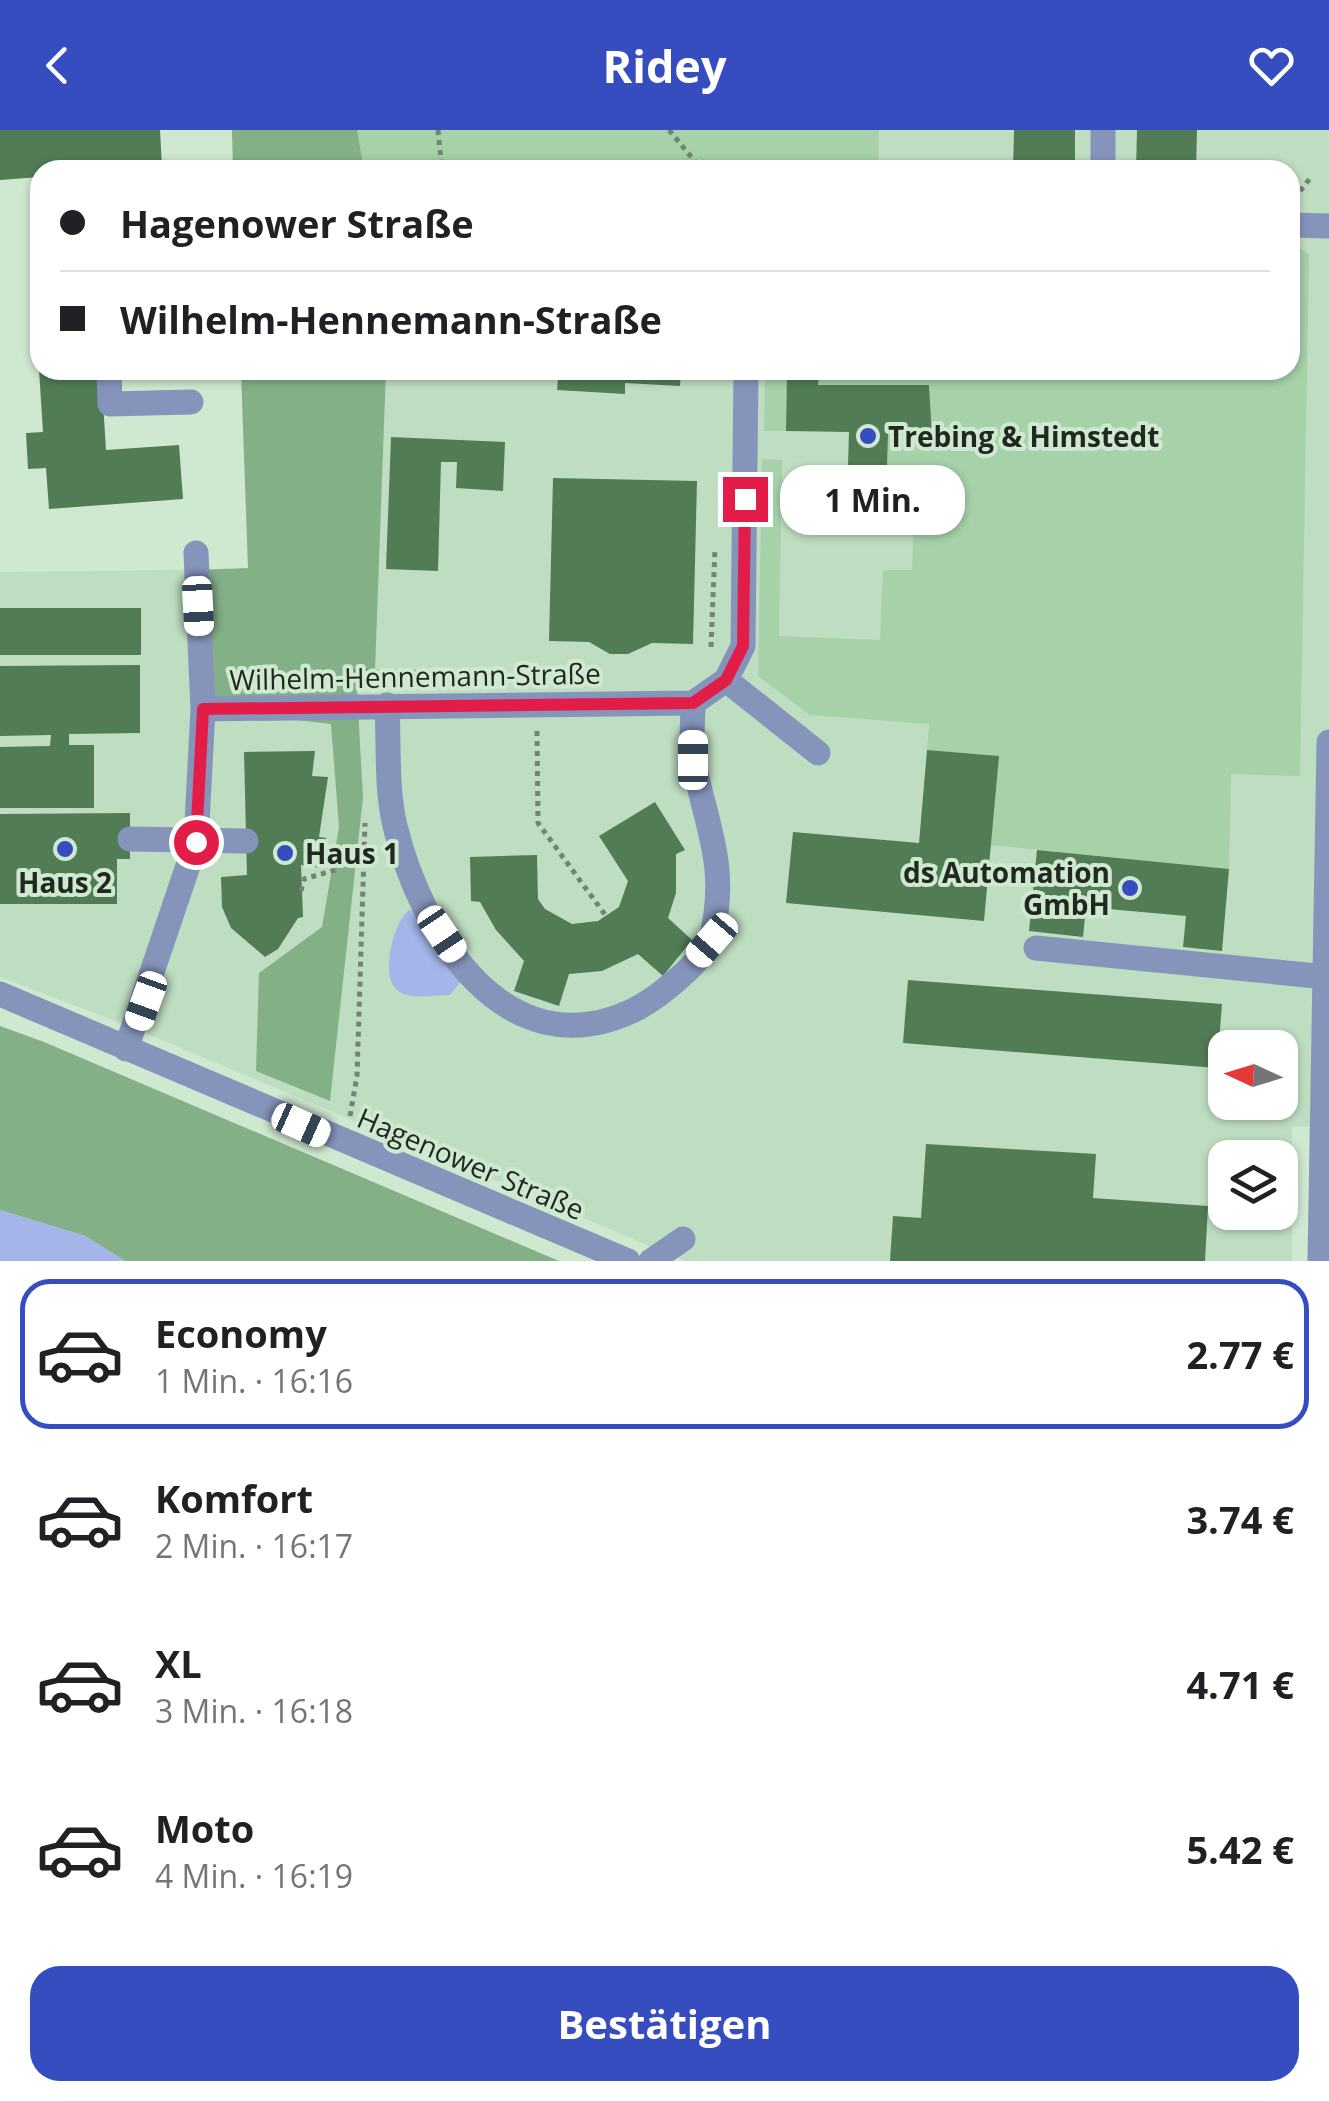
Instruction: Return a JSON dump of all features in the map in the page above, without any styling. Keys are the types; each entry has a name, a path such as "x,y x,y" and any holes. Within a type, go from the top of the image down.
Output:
{"street":[{"path":"1102,160 1103,130"},
{"path":"1300,225 1329,226"},
{"path":"109,380 110,404 191,402"},
{"path":"387,705 394,825 424,908 478,988 528,1021 600,1026 660,998 712,940 718,880 716,840 693,760 693,703 726,680 743,646 746,380"},
{"path":"126,1049 196,842 203,709 196,553"},
{"path":"726,680 818,753"},
{"name":"Wilhelm-Hennemann-Straße","path":"203,709 693,703"},
{"path":"1320,1261 1329,742"},
{"path":"130,839 246,841"},
{"path":"1036,948 1327,977"},
{"name":"Hagenower Straße","path":"0,994 628,1261"},
{"path":"651,1261 683,1238"}],"path":[{"path":"438,130 441,160"},
{"path":"669,130 694,160"},
{"path":"1300,192 1311,178"},
{"path":"711,658 716,530"},
{"path":"356,705 356,671 530,676"},
{"path":"538,702 538,822 606,916"},
{"path":"349,1119 357,1076 360,919 367,841 364,812"},
{"path":"301,891 304,879 335,870 374,836"}],"shaded area":[{"path":"232,130 1329,130 1329,1261 1323,1126 1292,1127 1292,1140 1208,1140 1208,1230 1292,1230 1292,1261 685,1261 136,1029 0,977 0,572 248,569 241,380 1300,380 1300,160 233,160"},
{"path":"232,130 357,130 362,160 233,160"},
{"path":"357,130 879,130 878,160 362,160"},
{"path":"1300,248 1309,254 1300,776 1231,774 1229,869 991,845 998,756 927,750 929,724 810,715 758,676 762,459 782,460 779,636 880,640 883,570 912,570 914,505 886,503 888,435 931,437 929,386 818,385 819,380 1300,380"},
{"path":"241,380 386,380 375,671 356,672 363,797 330,1101 256,1071 259,973 322,927 339,827 331,724 203,709 197,570 248,568"},
{"path":"765,380 787,380 786,431 764,431"},
{"path":"0,1026 559,1261 125,1261 85,1236 0,1210"}],"water":[{"path":"409,910 416,912 461,981 450,995 407,995 391,982 391,948 398,925"},
{"path":"0,1210 85,1236 125,1261 0,1261"}],"building":[{"path":"0,130 160,130 162,160 30,160 30,178 0,180"},
{"path":"1014,130 1075,130 1075,160 1013,160"},
{"path":"1137,130 1197,130 1196,160 1136,160"},
{"path":"40,380 102,380 106,450 179,445 183,499 49,509 46,468 28,469 26,433 43,432"},
{"path":"558,380 680,380 680,386 625,383 625,394 557,390"},
{"name":"Trebing & Himstedt","path":"787,380 819,380 818,385 929,385 932,437 888,434 886,500 847,499 849,432 786,431"},
{"path":"391,437 505,442 503,491 456,488 457,462 441,462 438,571 386,569"},
{"path":"553,478 697,481 693,644 652,643 628,654 610,654 589,642 549,641"},
{"path":"0,608 141,608 141,655 0,655"},
{"path":"140,665 140,733 69,734 69,745 94,745 94,808 0,808 0,747 50,746 51,735 0,736 0,666"},
{"path":"927,750 999,756 984,921 786,903 793,832 919,843"},
{"name":"Haus 1","path":"315,751 312,776 328,777 319,837 326,838 321,868 301,865 303,917 298,918 278,949 265,957 231,928 222,907 221,877 247,875 244,752"},
{"path":"655,802 685,850 676,854 676,893 668,918 692,940 663,976 638,954 602,971 569,974 559,1006 514,991 524,961 496,930 480,902 471,901 470,857 537,855 538,899 545,909 572,924 598,921 619,907 628,881 599,836"},
{"name":"Haus 2","path":"130,813 130,859 117,859 117,904 0,904 0,814"},
{"name":"ds Automation GmbH","path":"1037,850 1229,869 1222,951 1183,947 1186,916 1086,907 1083,937 1029,931"},
{"path":"908,980 1222,1004 1220,1030 1208,1030 1208,1067 903,1043"},
{"path":"926,1144 1096,1154 1093,1198 1208,1206 1205,1261 890,1261 893,1216 921,1218"}],"place":[{"name":"Trebing & Himstedt","path":"868,436"},
{"name":"Haus 2","path":"65,849"},
{"name":"Haus 1","path":"285,853"},
{"name":"ds Automation GmbH","path":"1130,888"}],"route":[{"path":"196,842 203,709 693,703 726,680 743,646 745,499"}]}
